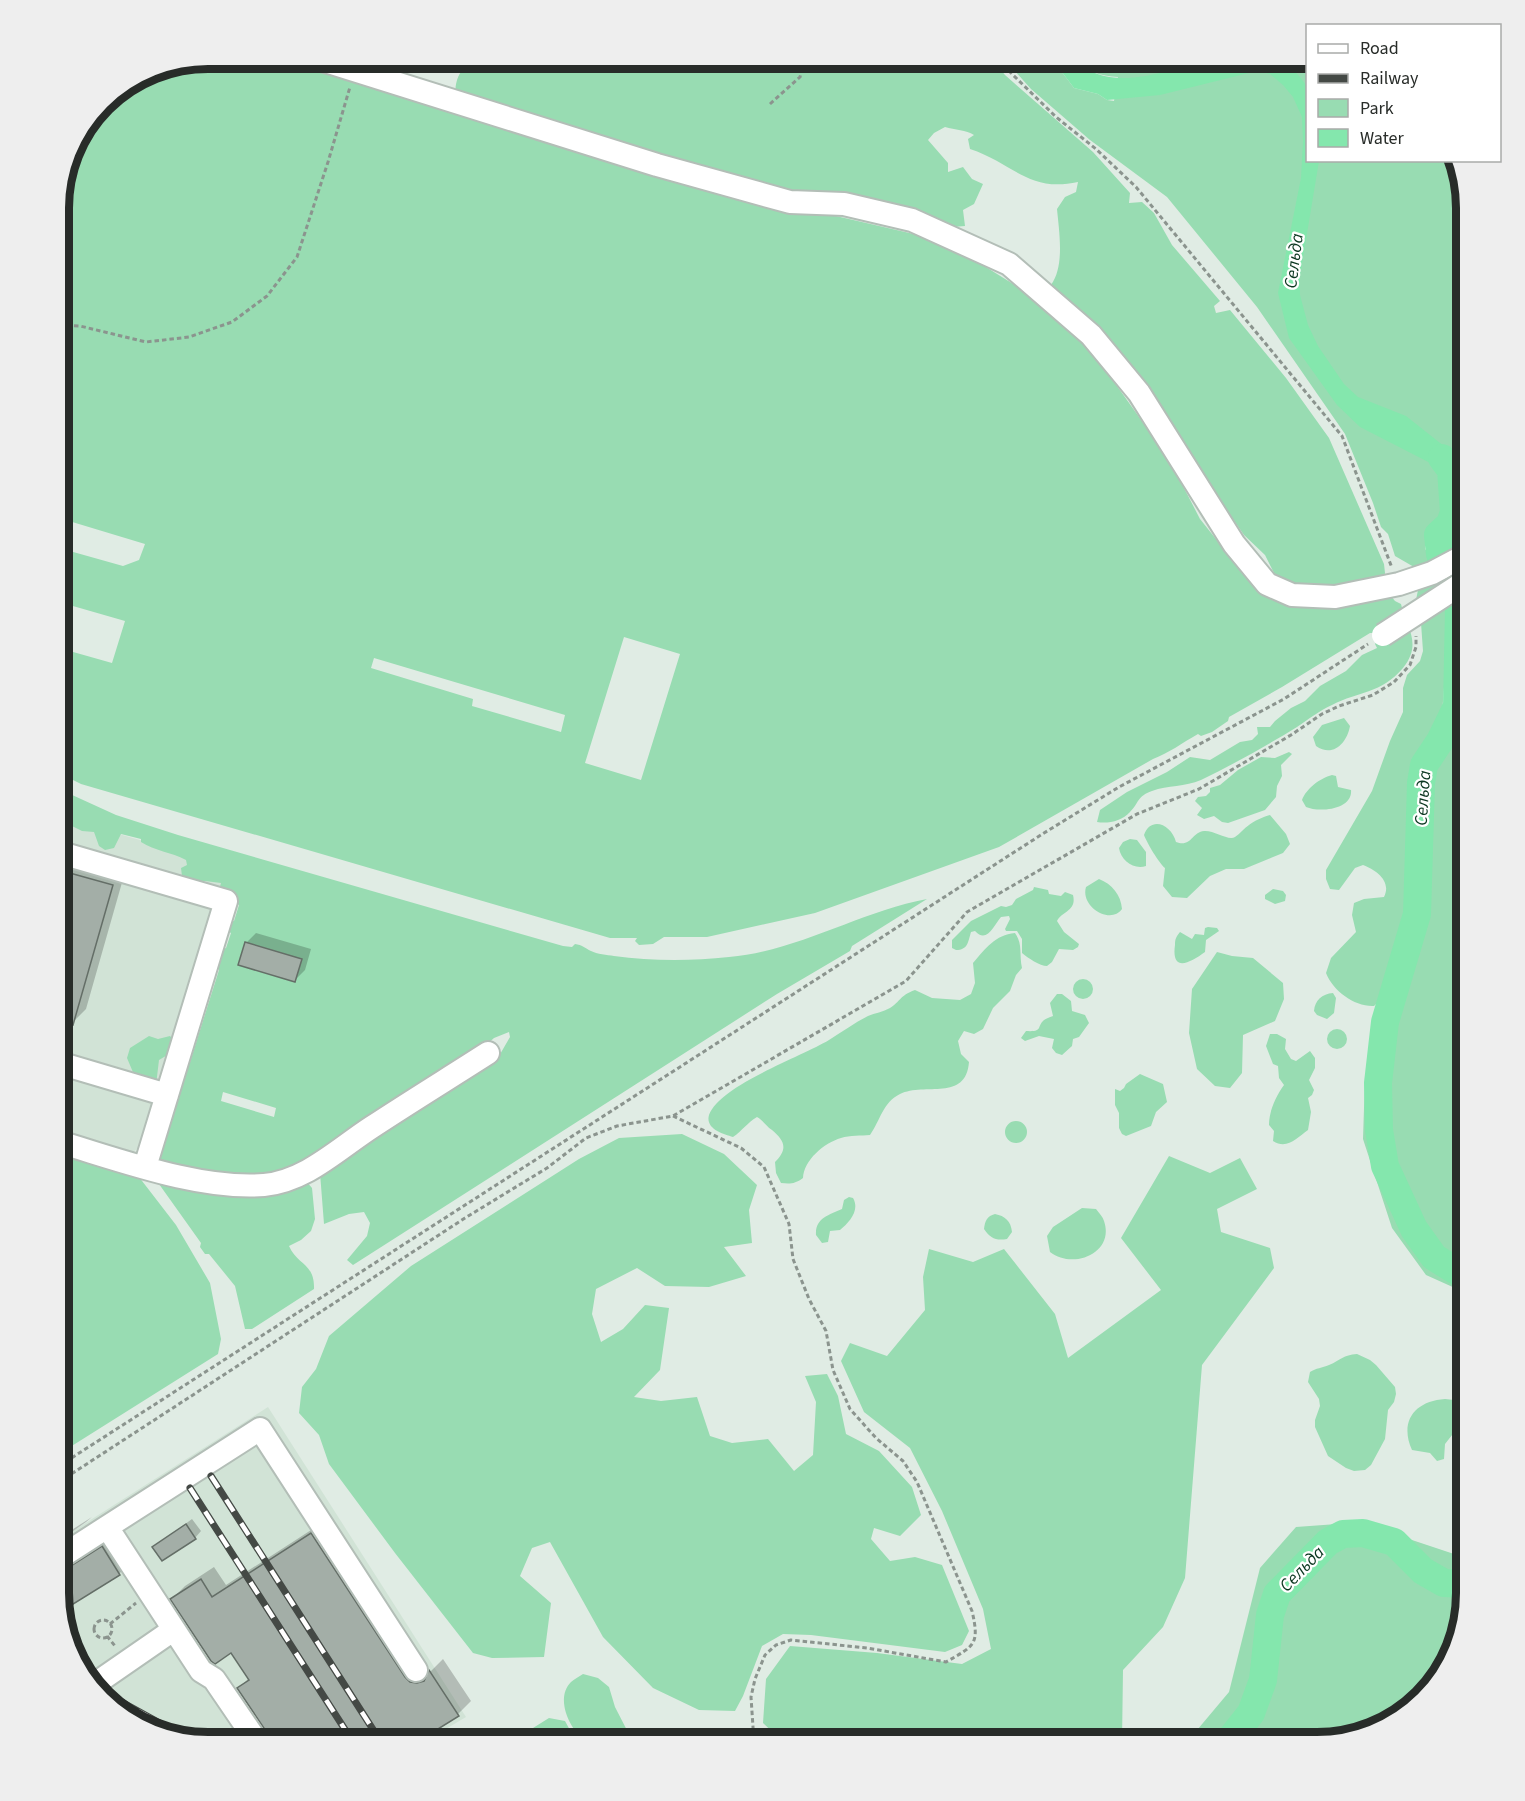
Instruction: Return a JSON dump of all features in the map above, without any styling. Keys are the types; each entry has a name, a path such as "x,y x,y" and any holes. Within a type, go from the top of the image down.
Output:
{"street":[{"path":"349,69 657,165 790,202 844,204 912,220 1009,264 1090,335 1139,393 1234,544 1268,584 1292,595 1335,597 1399,584 1432,573 1456,561"},
{"path":"1383,635 1456,588"},
{"path":"69,855 226,901 145,1167"},
{"path":"69,1145 145,1167 221,1185 266,1185 306,1173 370,1128 488,1053"},
{"path":"69,1066 167,1095"},
{"path":"69,1551 260,1429 416,1670"},
{"path":"107,1527 201,1671 214,1679 249,1732"},
{"path":"100,1680 173,1630"}],"path":[{"path":"770,104 800,77 802,69"},
{"path":"1007,69 1056,117 1096,149 1136,187 1342,436 1399,584"},
{"path":"69,325 146,342 189,336 232,322 267,296 297,257 355,71"},
{"path":"69,1475 547,1167 586,1138 617,1126 673,1116 906,981 967,912 1137,814 1199,789 1322,714 1373,694 1394,682 1410,665 1416,647 1416,630"},
{"path":"69,1459 1044,833 1119,788 1284,699 1383,635"},
{"path":"673,1116 741,1148 764,1167 789,1224 793,1259 809,1299 826,1331 833,1370 850,1409 876,1438 903,1461 917,1482 972,1611 977,1632 973,1643 964,1652 946,1662 867,1648 791,1640 776,1645 765,1655 755,1678 751,1697 753,1732"},
{"path":"110,1624 149,1592"},
{"path":"104,1620 110,1624 111,1630 108,1635 100,1637 96,1633 94,1628 99,1621 104,1620"}],"shaded area":[{"path":"69,820 249,871 160,1149 144,1144 133,1152 69,1134"},
{"path":"268,1407 466,1717 441,1732 208,1732 163,1725 146,1718 123,1703 98,1678 76,1638 70,1611 69,1534"}],"green space":[{"path":"199,69 311,69 371,88 374,85 377,90 823,213 918,235 981,264 1034,297 1087,344 1169,459 1200,519 1251,583 1277,600 1390,595 1401,604 1411,635 1412,651 1403,668 1386,683 1327,707 1262,748 1201,780 1147,793 1127,815 1119,820 1106,823 1097,822 1100,810 1127,792 1167,772 1190,757 1210,760 1240,742 1252,740 1258,734 1257,727 1270,727 1291,708 1305,701 1320,686 1346,671 1362,655 1377,648 1375,644 1378,639 1375,633 1370,633 1229,717 1228,721 1212,732 1201,736 1198,734 999,847 815,913 707,937 664,937 653,944 639,945 635,941 637,938 610,938 81,784 69,778 69,651 112,663 125,621 69,605 69,551 123,566 139,560 145,544 69,521 69,199 76,163 83,146 103,116 116,103 146,83 172,74","holes":["624,637 680,654 641,780 585,763","374,658 565,715 561,732 472,706 473,699 371,668"]},
{"path":"380,69 406,69 399,74"},
{"path":"464,69 1000,69 1093,152 1130,193 1129,203 1142,202 1154,213 1172,245 1220,301 1214,306 1216,313 1230,310 1286,378 1329,438 1384,564 1384,579 1366,588 1291,586 1274,573 1265,555 1244,535 1189,450 1159,412 1055,296 1051,285 1060,258 1057,209 1065,197 1076,192 1078,182 1061,184 1033,180 970,149 968,139 974,135 945,127 934,133 928,140 948,163 948,172 963,167 972,179 983,184 974,204 963,210 965,226 941,228 798,195 456,95 457,80"},
{"path":"1013,69 1060,69 1074,88 1114,101 1118,77 1105,76 1088,69 1306,69 1306,162 1449,162 1456,199 1456,492 1443,498 1442,517 1426,530 1425,549 1433,559 1426,567 1414,567 1395,556 1388,534 1381,527 1345,434 1257,307 1167,197 1090,140 1031,89"},
{"path":"1456,535 1456,552 1451,552 1450,546"},
{"path":"1436,578 1441,582 1449,620 1441,728 1413,765 1409,793 1410,891 1401,950 1394,976 1380,1000 1374,1006 1367,1006 1352,1001 1339,992 1326,973 1331,958 1356,932 1352,915 1354,903 1364,899 1384,897 1386,886 1377,873 1363,865 1355,868 1339,890 1330,889 1326,879 1326,870 1372,791 1403,712 1403,688 1407,675 1420,661 1423,651 1421,623 1415,605 1418,590"},
{"path":"1456,713 1456,1288 1426,1275 1392,1228 1363,1139 1365,1077 1390,1027 1425,856 1426,800 1452,716"},
{"path":"1344,718 1350,726 1346,738 1338,747 1328,750 1316,746 1313,737 1322,725"},
{"path":"1289,752 1292,754 1281,765 1282,776 1277,786 1276,797 1265,810 1228,823 1214,816 1204,819 1197,815 1202,808 1195,801 1198,797 1206,796 1210,788 1220,785 1238,770 1261,757 1275,758"},
{"path":"1332,775 1336,776 1338,787 1351,790 1347,802 1334,808 1319,810 1306,807 1302,800 1310,788 1318,781"},
{"path":"69,794 116,815 178,835 563,946 572,947 575,944 596,953 628,958 686,960 755,953 927,899 852,946 850,951 777,994 353,1265 347,1260 367,1236 370,1223 364,1212 349,1214 324,1224 320,1173 499,1056 510,1037 509,1032 494,1038 476,1054 303,1167 260,1178 157,1166 163,1149 160,1142 163,1135 167,1134 186,1075 182,1070 183,1061 190,1062 219,970 214,961 217,951 226,948 231,933 226,930 228,922 234,921 239,905 219,890 221,883 205,881 193,883 182,876 181,868 187,865 186,860 146,845 141,842 141,839 121,834 114,848 105,850 99,846 94,832 82,831 72,826 69,818","holes":["223,1092 276,1108 274,1117 221,1101"]},
{"path":"1270,815 1286,834 1290,844 1283,853 1244,869 1226,869 1210,876 1187,898 1172,897 1163,886 1165,868 1153,853 1144,835 1151,825 1166,827 1176,842 1185,843 1204,831 1232,838 1259,819"},
{"path":"1130,839 1137,840 1146,852 1146,866 1137,867 1122,857 1119,848 1123,842"},
{"path":"1099,879 1112,887 1118,895 1122,909 1117,913 1111,915 1098,912 1088,901 1085,894 1086,887"},
{"path":"1034,887 1048,890 1049,894 1061,896 1065,892 1073,895 1071,908 1057,921 1064,932 1079,944 1078,947 1073,950 1059,949 1052,962 1044,966 1022,953 1022,939 1017,931 1006,931 1009,916 1001,917 987,934 971,932 967,945 963,949 952,948 952,940 971,921 1001,906 1012,905 1016,899 1033,890"},
{"path":"1273,889 1283,891 1286,895 1285,901 1275,904 1265,899 1265,895"},
{"path":"1205,928 1217,928 1219,931 1206,940 1205,952 1188,962 1179,962 1175,954 1176,940 1180,932 1192,939 1195,934 1204,935"},
{"path":"1015,933 1020,945 1022,968 1016,975 1010,991 993,1008 983,1029 974,1034 964,1031 958,1041 961,1054 969,1062 966,1074 960,1082 952,1087 910,1091 894,1097 870,1135 844,1137 828,1144 811,1159 803,1178 792,1183 781,1183 776,1173 775,1162 782,1153 782,1142 757,1117 733,1137 716,1130 710,1124 709,1115 716,1104 728,1093 829,1040 868,1016 885,1011 910,992 915,990 932,998 960,1000 971,994 975,983 973,963 996,939"},
{"path":"1217,952 1253,958 1283,983 1284,999 1275,1021 1243,1035 1242,1073 1230,1088 1215,1086 1197,1069 1189,1033 1192,989"},
{"path":"1079,979 1087,979 1093,985 1093,993 1087,999 1079,999 1073,993 1073,985"},
{"path":"1333,993 1336,998 1334,1013 1327,1019 1317,1015 1314,1011 1318,1001 1322,996"},
{"path":"1057,994 1062,994 1071,1001 1072,1011 1085,1015 1089,1023 1079,1037 1073,1039 1072,1046 1062,1055 1056,1053 1052,1048 1054,1039 1039,1036 1025,1041 1021,1038 1026,1031 1037,1030 1044,1020 1053,1016 1050,1003"},
{"path":"1337,1029 1344,1032 1347,1039 1344,1046 1337,1049 1330,1046 1327,1039 1330,1032"},
{"path":"1270,1034 1277,1034 1286,1039 1285,1049 1291,1059 1296,1061 1310,1051 1315,1058 1315,1068 1309,1080 1314,1090 1308,1098 1311,1112 1308,1130 1287,1144 1273,1141 1274,1131 1269,1125 1270,1114 1284,1085 1279,1078 1278,1066 1273,1064 1266,1046"},
{"path":"149,1036 158,1039 170,1036 176,1042 169,1054 159,1060 156,1085 135,1077 127,1058 130,1048"},
{"path":"1140,1074 1163,1084 1167,1102 1156,1112 1151,1126 1126,1136 1119,1128 1115,1089 1120,1091"},
{"path":"1016,1121 1024,1124 1027,1132 1024,1140 1016,1143 1008,1140 1005,1132 1008,1124"},
{"path":"682,1134 724,1154 757,1185 749,1210 752,1243 724,1247 746,1276 709,1287 665,1286 637,1268 596,1289 592,1314 601,1342 623,1329 645,1305 669,1308 660,1370 634,1397 661,1401 697,1397 710,1436 732,1443 768,1439 794,1471 813,1455 816,1402 805,1376 827,1374 838,1396 846,1434 879,1451 912,1487 921,1515 900,1536 874,1528 871,1539 890,1561 915,1557 942,1565 969,1631 962,1645 945,1652 811,1635 783,1634 762,1646 735,1711 699,1710 653,1688 603,1637 550,1542 532,1548 520,1576 551,1603 544,1657 492,1658 473,1653 329,1464 319,1435 299,1413 302,1387 316,1369 329,1336 411,1266 579,1159 619,1138"},
{"path":"1169,1156 1210,1173 1240,1158 1257,1189 1217,1209 1221,1232 1270,1248 1274,1268 1202,1365 1185,1578 1163,1627 1123,1670 1122,1732 772,1732 763,1723 766,1679 790,1646 877,1653 962,1664 991,1649 983,1609 942,1511 910,1448 864,1412 841,1361 850,1343 887,1356 925,1310 923,1277 929,1249 973,1262 1004,1249 1055,1314 1068,1358 1161,1290 1121,1238"},
{"path":"69,1157 139,1177 176,1225 210,1283 221,1339 218,1354 69,1448"},
{"path":"154,1177 306,1181 312,1188 315,1219 311,1231 301,1240 289,1246 312,1274 314,1289 252,1329 245,1329 235,1286 209,1254 205,1254 200,1247 201,1243"},
{"path":"849,1197 855,1202 853,1216 840,1230 830,1231 828,1242 822,1243 816,1235 820,1221 842,1209 844,1200"},
{"path":"1082,1208 1096,1209 1103,1220 1106,1232 1098,1250 1080,1259 1059,1257 1050,1252 1047,1236 1053,1227"},
{"path":"995,1214 1009,1222 1012,1232 1007,1239 994,1238 984,1229 987,1219"},
{"path":"1357,1354 1376,1365 1395,1387 1396,1394 1388,1410 1385,1439 1371,1465 1365,1470 1354,1471 1328,1456 1315,1427 1320,1406 1319,1399 1308,1382 1310,1372"},
{"path":"1445,1399 1456,1401 1456,1430 1445,1444 1444,1459 1437,1461 1430,1453 1412,1450 1407,1430 1412,1414 1418,1408"},
{"path":"1337,1524 1400,1536 1454,1554 1456,1552 1455,1611 1442,1655 1427,1678 1402,1703 1379,1718 1362,1725 1317,1732 1195,1732 1229,1692 1260,1568 1296,1527"},
{"path":"583,1674 598,1678 609,1687 615,1707 628,1732 576,1732 570,1723 564,1706 566,1689 571,1682"},
{"path":"549,1718 565,1721 571,1732 527,1732"}],"water":[{"path":"1060,69 1088,69 1105,76 1123,78 1141,77 1175,69 1291,69 1301,78 1306,86 1306,162 1319,162 1300,276 1300,295 1308,325 1318,346 1344,384 1358,397 1406,416 1454,454 1456,457 1456,492 1443,498 1440,468 1360,427 1337,405 1289,338 1278,293 1301,178 1303,142 1302,117 1293,97 1283,85 1270,74 1257,71 1160,95 1107,100 1098,94 1074,88"}],"building":[{"path":"69,873 113,885 73,1025 69,1024"},
{"path":"245,942 302,959 295,982 238,965"},
{"path":"186,1524 196,1539 162,1561 152,1547"},
{"path":"311,1533 405,1677 410,1682 424,1681 429,1670 459,1716 433,1732 267,1732 237,1688 249,1680 231,1653 215,1664 211,1661 170,1599 201,1579 212,1597"},
{"path":"102,1546 120,1575 70,1606 69,1567"}],"waterway":[{"name":"Сельда","path":"1442,458 1451,470 1454,512 1450,524 1438,535 1440,554 1456,600"},
{"name":"Сельда","path":"1456,708 1440,741 1424,765 1421,783 1417,914 1385,1022 1378,1083 1379,1130 1385,1166 1414,1229 1434,1257 1456,1271"},
{"name":"Сельда","path":"1236,1732 1251,1713 1263,1680 1270,1615 1277,1594 1328,1542 1343,1534 1363,1533 1394,1542 1423,1571 1444,1583 1456,1584"}],"railway":[{"path":"211,1476 375,1732"},
{"path":"190,1488 347,1732"},
{"path":"122,1702 164,1725"}]}
